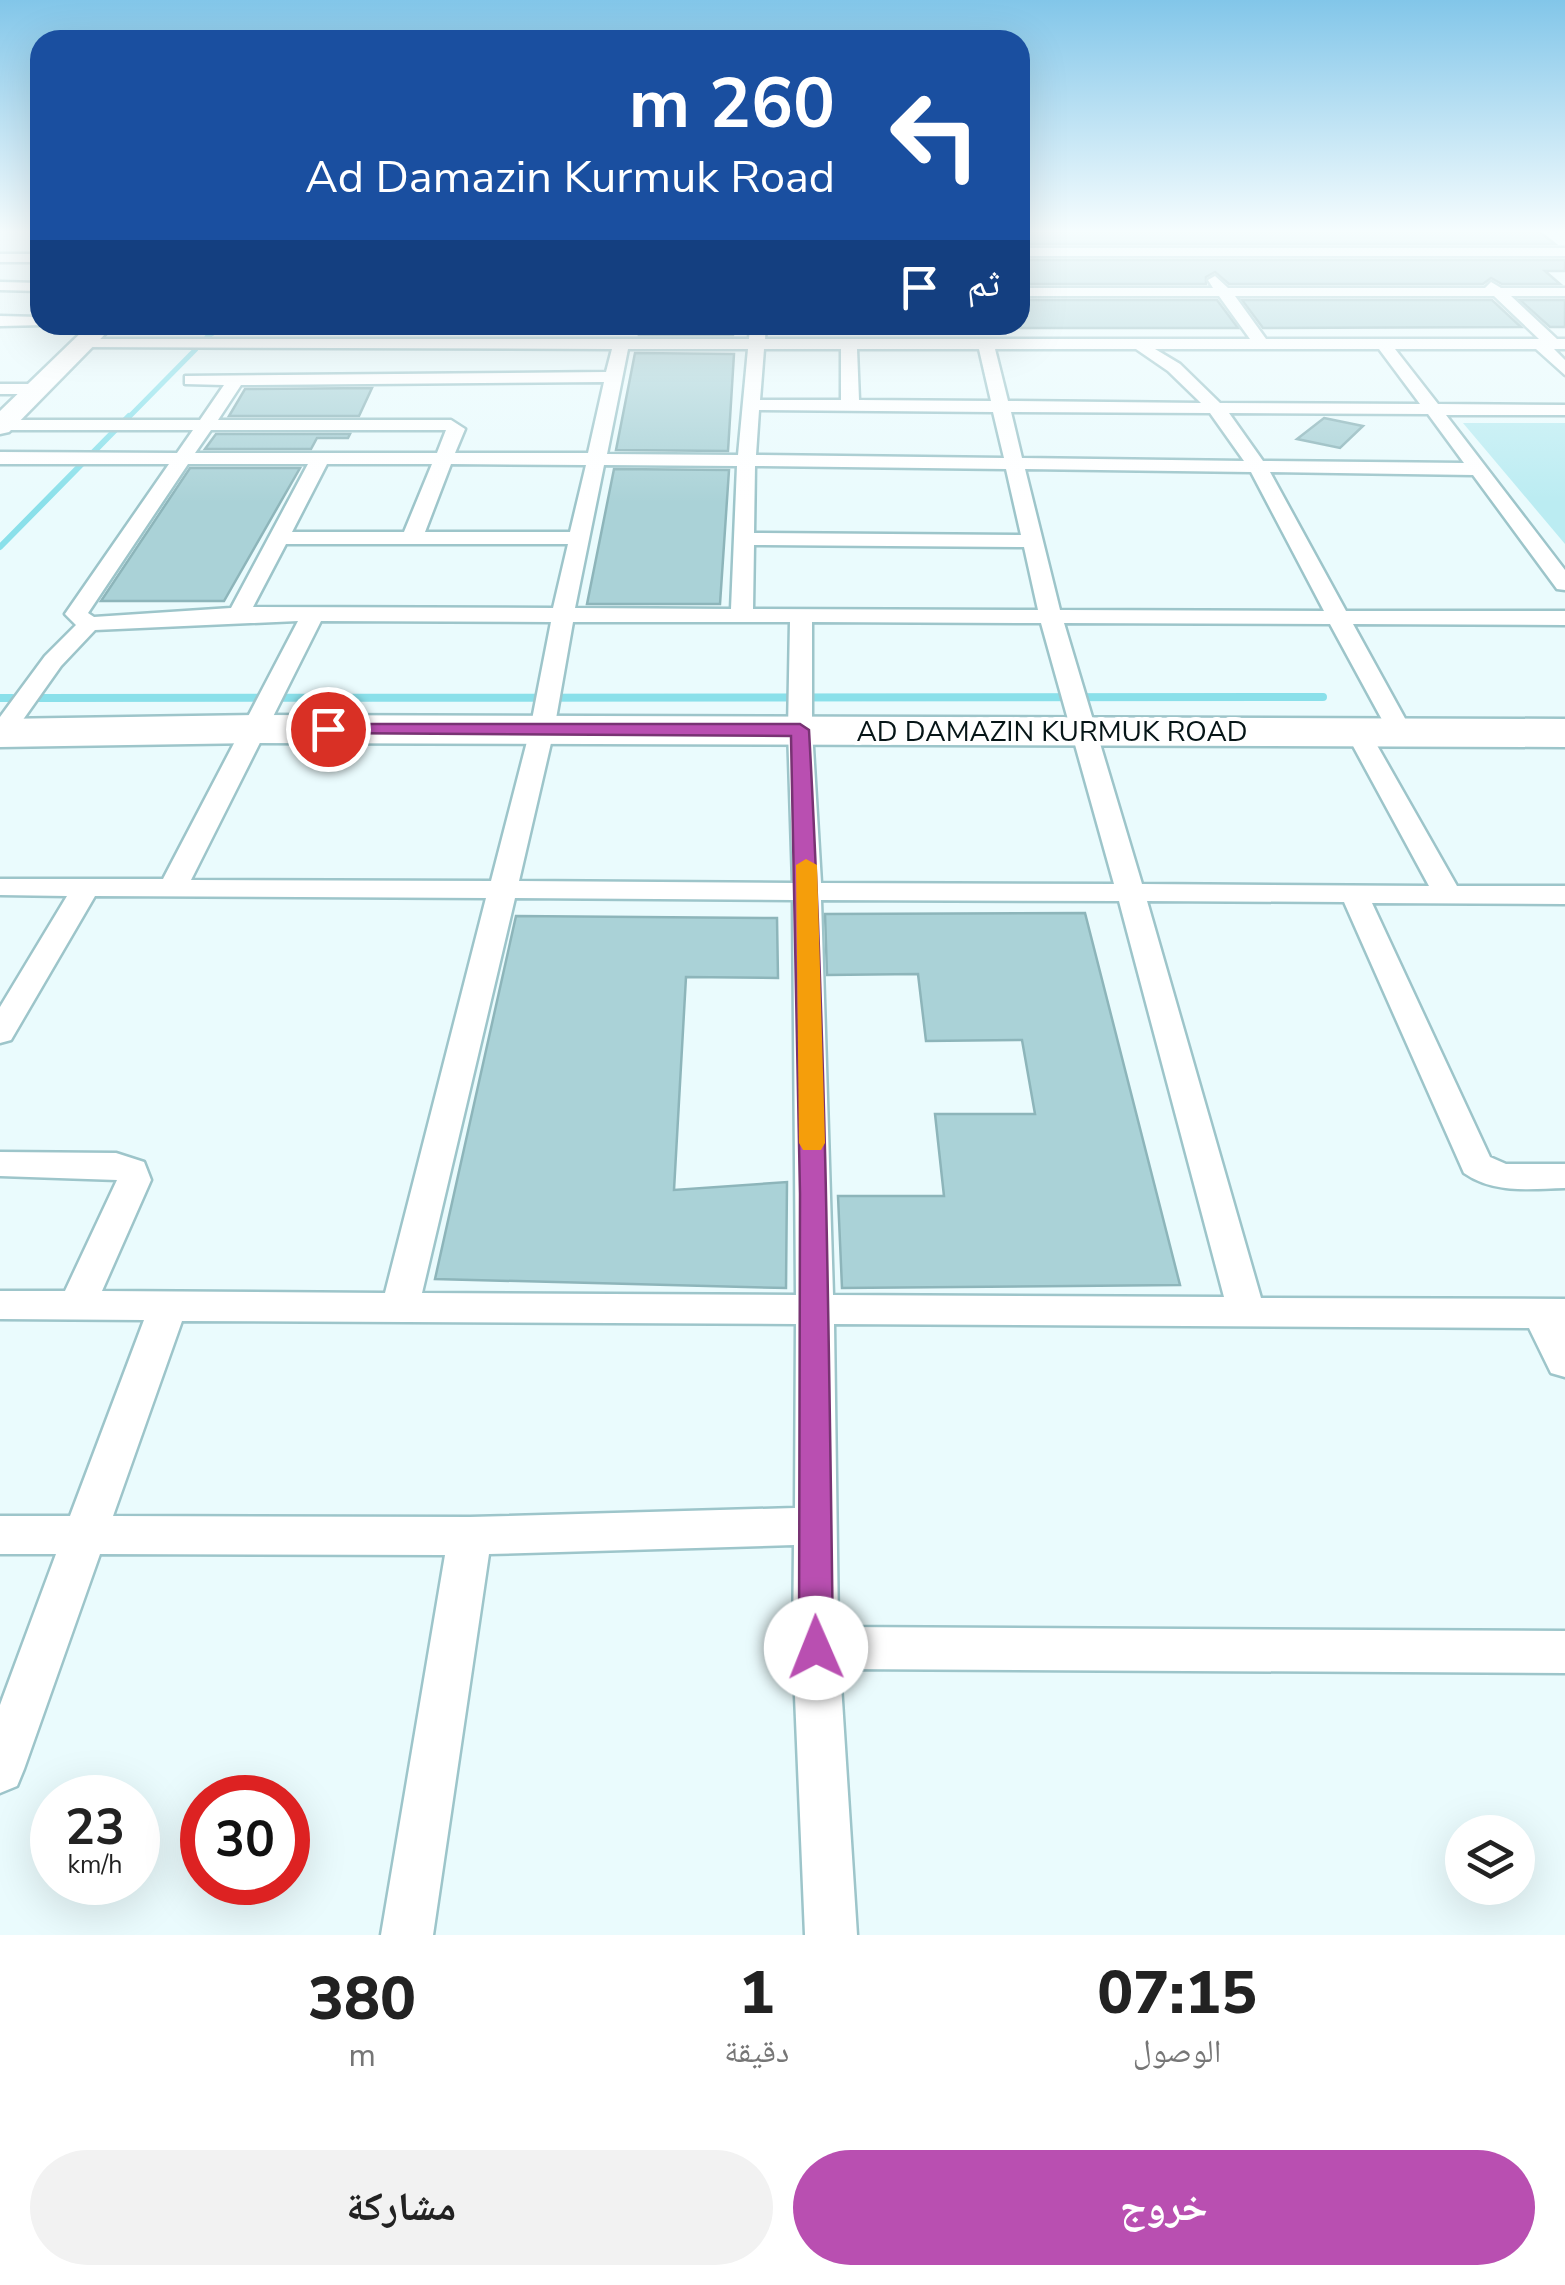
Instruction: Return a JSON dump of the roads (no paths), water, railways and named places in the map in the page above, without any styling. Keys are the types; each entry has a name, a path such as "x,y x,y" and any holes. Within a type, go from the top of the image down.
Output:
{"highway":[{"name":"AD DAMAZIN KURMUK ROAD","path":"1,733 257,729 1565,733"}],"main road":[{"path":"0,426 93,335"}],"street":[{"path":"1246,322 1263,346"},
{"path":"1530,322 1553,344 1565,370"},
{"path":"295,379 326,335"},
{"path":"514,342 516,335"},
{"path":"84,344 621,342 740,335"},
{"path":"742,615 746,464 757,335"},
{"path":"767,335 848,343 1553,344"},
{"path":"1013,335 1017,344"},
{"path":"400,1306 542,730 562,614 621,342"},
{"path":"848,343 850,406"},
{"path":"986,344 1050,618 1086,731 1246,1310"},
{"path":"1141,346 1176,368 1215,406 1260,469 1338,618 1380,733 1448,895"},
{"path":"1385,346 1565,584"},
{"path":"191,380 614,377"},
{"path":"236,380 76,614 90,624 239,614 1565,618"},
{"path":"0,389 37,389"},
{"path":"751,405 1565,410"},
{"path":"348,460 365,425"},
{"path":"0,426 455,427 412,538"},
{"path":"0,458 597,459 746,464 1478,469"},
{"path":"239,614 320,459"},
{"path":"279,538 580,538"},
{"path":"745,539 1032,541"},
{"path":"172,889 257,729 312,614"},
{"path":"801,616 800,730 808,890 815,1308 816,1648 831,1935"},
{"path":"1,733 53,661 90,624"},
{"path":"0,1034 86,887"},
{"path":"0,888 1565,895"},
{"path":"1355,896 1476,1164 1498,1176 1565,1176"},
{"path":"0,1164 116,1165 132,1171 134,1180 77,1305"},
{"path":"0,1305 1553,1314 1565,1362"},
{"path":"0,1770 168,1306"},
{"path":"0,1534 470,1536 814,1526"},
{"path":"406,1935 470,1536"},
{"path":"816,1648 1565,1652"}],"waterway":[{"path":"127,419 196,349"},
{"path":"0,547 129,416"},
{"path":"38,698 1323,697"},
{"path":"0,698 12,698"}]}
